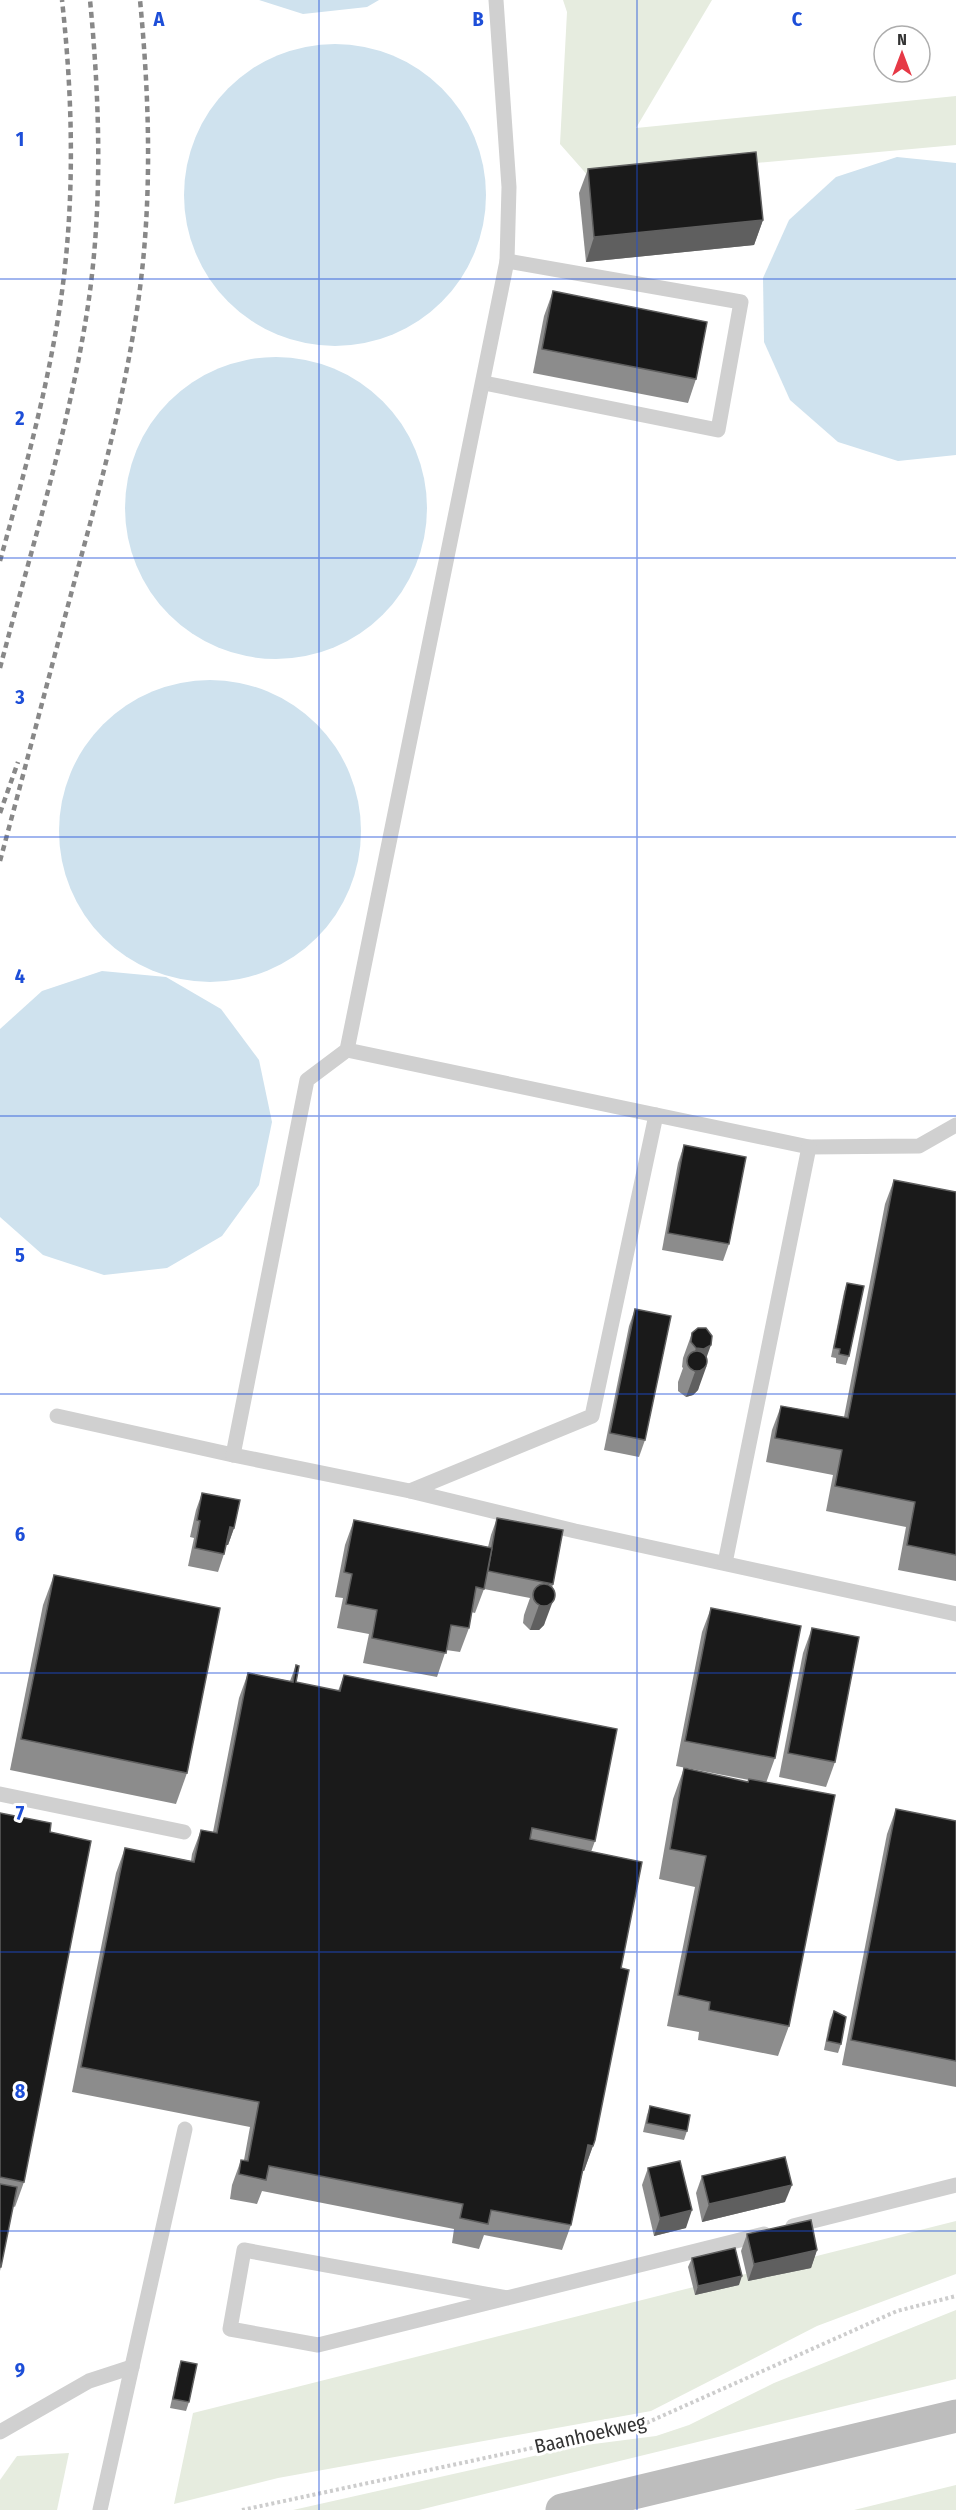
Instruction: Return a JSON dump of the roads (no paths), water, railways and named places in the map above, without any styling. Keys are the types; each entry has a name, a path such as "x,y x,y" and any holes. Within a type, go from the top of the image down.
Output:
{"street":[{"path":"562,2510 956,2416"}],"lane":[{"path":"233,1455 307,1080 347,1050 507,261 509,187 496,0"},
{"path":"484,382 718,430 741,302 507,261"},
{"path":"347,1050 809,1147 919,1146 956,1125"},
{"path":"410,1491 592,1416 656,1115"},
{"path":"725,1563 809,1147"},
{"path":"57,1416 410,1491 956,1614"},
{"path":"0,1794 183,1832"},
{"path":"100,2510 185,2129"},
{"path":"507,2298 244,2250 230,2329 318,2345 507,2298 956,2185"},
{"path":"0,2432 90,2381 132,2367"}],"water":[{"path":"259,0 379,0 367,7 303,14"},
{"path":"335,44 364,47 393,56 419,70 442,88 460,111 474,137 483,166 486,195 483,224 474,253 460,279 442,302 419,320 393,334 364,343 335,346 306,343 277,334 251,320 228,302 210,279 196,253 187,224 184,195 187,166 196,137 210,111 228,88 251,70 277,56 306,47"},
{"path":"897,157 956,163 956,455 898,461 838,442 790,400 764,342 763,278 789,220 836,177"},
{"path":"276,357 305,360 334,369 360,383 383,401 401,424 415,450 424,479 427,508 424,537 415,566 401,592 383,615 360,633 334,647 305,656 276,659 247,656 218,647 192,633 169,615 151,592 137,566 128,537 125,508 128,479 137,450 151,424 169,401 192,383 218,369 247,360"},
{"path":"210,680 239,683 268,692 294,706 317,724 335,747 349,773 358,802 361,831 358,860 349,889 335,915 317,938 294,956 268,970 239,979 210,982 181,979 152,970 126,956 103,938 85,915 71,889 62,860 59,831 62,802 71,773 85,747 103,724 126,706 152,692 181,683"},
{"path":"102,971 166,977 221,1009 259,1060 272,1122 259,1185 222,1236 167,1268 104,1275 43,1255 0,1217 0,1029 42,991"}],"railway":[{"path":"0,561 42,398 56,332 66,262 71,150 62,0"},
{"path":"0,668 70,402 87,312 98,195 98,117 90,0"},
{"path":"0,861 106,464 130,354 141,280 148,175 146,70 140,0"},
{"path":"0,813 18,762"}]}
